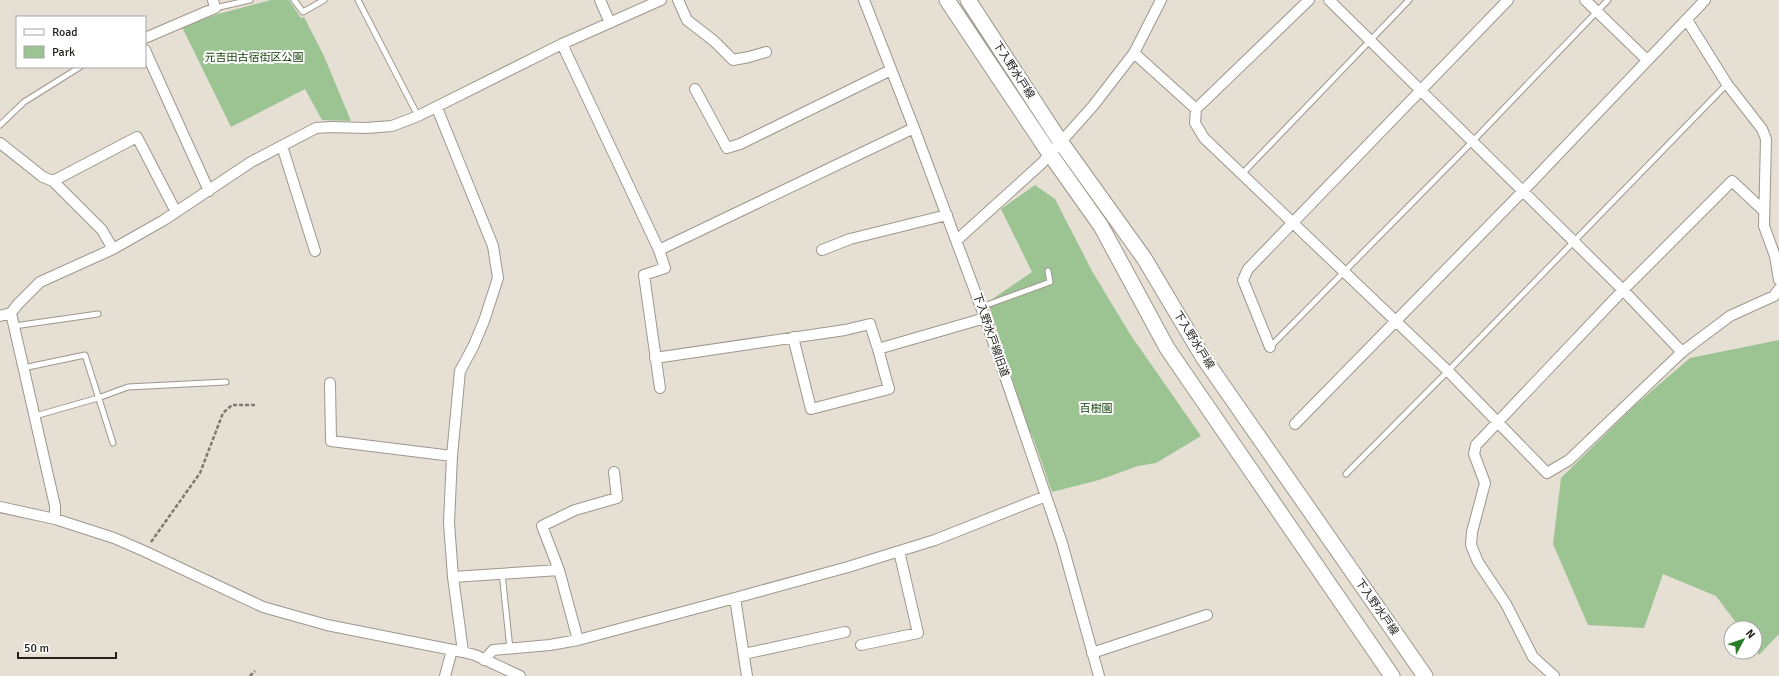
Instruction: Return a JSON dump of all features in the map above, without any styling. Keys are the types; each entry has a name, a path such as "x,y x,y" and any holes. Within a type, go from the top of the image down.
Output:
{"main road":[{"name":"下入野水戸線","path":"947,0 1050,154 1101,226 1167,348 1392,676"},
{"name":"下入野水戸線","path":"968,0 1060,141 1144,258 1203,357 1425,676"}],"street":[{"path":"600,0 610,23"},
{"path":"0,316 11,313 40,282 114,249 176,212 252,162 316,128 366,128 392,126 437,108 498,75 562,44 661,0"},
{"path":"678,0 687,20 734,60 749,58 766,52"},
{"name":"下入野水戸線旧道","path":"864,0 957,240 985,318 1062,543 1099,676"},
{"path":"957,240 1042,163 1060,141 1093,106 1134,53 1162,0"},
{"path":"1309,0 1196,109 1195,123 1204,138 1448,371 1547,473 1569,460 1682,352 1730,316 1774,296 1779,289"},
{"path":"1329,0 1623,290 1682,352"},
{"path":"1270,347 1243,280 1248,269 1422,91 1508,0"},
{"path":"1585,0 1647,60"},
{"path":"1295,424 1523,191 1647,60 1688,20 1705,0"},
{"path":"146,38 214,4"},
{"path":"1688,20 1727,84 1762,129 1766,139 1764,226 1775,256 1779,280"},
{"path":"562,44 659,250 665,268 644,275 660,388"},
{"path":"146,52 209,191"},
{"path":"1134,53 1196,109"},
{"path":"695,90 727,148 740,144 891,70"},
{"path":"437,108 493,246 498,278 484,321 460,370 452,456 449,523 453,577 463,652"},
{"path":"659,250 914,128"},
{"path":"53,181 137,137 176,212"},
{"path":"0,143 43,177 53,181 102,230 114,249"},
{"path":"282,146 315,251"},
{"path":"1554,676 1533,657 1506,604 1478,562 1471,545 1485,483 1474,454 1476,445 1623,290 1732,181 1764,211"},
{"path":"822,250 850,239 947,215"},
{"path":"11,313 55,506 55,519"},
{"path":"878,349 985,318"},
{"path":"655,358 793,337 844,330 870,324 889,389 812,409 793,337"},
{"path":"330,383 331,441 452,456"},
{"path":"578,640 559,570 542,526 575,510 617,498 614,472"},
{"path":"484,660 493,650 550,645 578,640 735,598 900,551 935,540 1046,496"},
{"path":"0,507 55,519 114,538 263,607 327,625 463,652 520,676"},
{"path":"861,645 918,633 900,551"},
{"path":"453,577 559,570"},
{"path":"735,598 747,676"},
{"path":"1092,653 1208,615"},
{"path":"744,654 845,632"},
{"path":"445,676 452,650"}],"lane":[{"path":"214,4 250,0"},
{"path":"294,0 303,12 324,0"},
{"path":"358,0 418,116"},
{"path":"1242,174 1409,0"},
{"path":"1270,347 1472,142 1608,0"},
{"path":"0,125 24,102 78,68"},
{"path":"1346,474 1727,84"},
{"path":"981,307 1050,282 1048,271"},
{"path":"14,326 98,314"},
{"path":"23,368 85,355 112,443"},
{"path":"35,416 98,398 128,387 226,382"},
{"path":"502,573 510,649"}],"path":[{"path":"144,551 200,474 223,413 232,405 255,405"},
{"path":"250,676 255,671"}],"green space":[{"name":"元吉田古宿街区公園","path":"271,0 289,0 301,18 304,17 324,56 351,121 322,120 305,89 231,127 182,27 218,14"},
{"name":"百樹園","path":"1035,185 1055,199 1092,271 1130,334 1201,436 1156,463 1138,466 1099,480 1052,492 1034,440 1026,422 988,302 1032,272 1001,209"},
{"path":"1779,340 1779,634 1763,651 1763,620 1734,620 1716,596 1663,574 1644,628 1588,625 1553,544 1561,478 1633,407 1690,358"}]}
